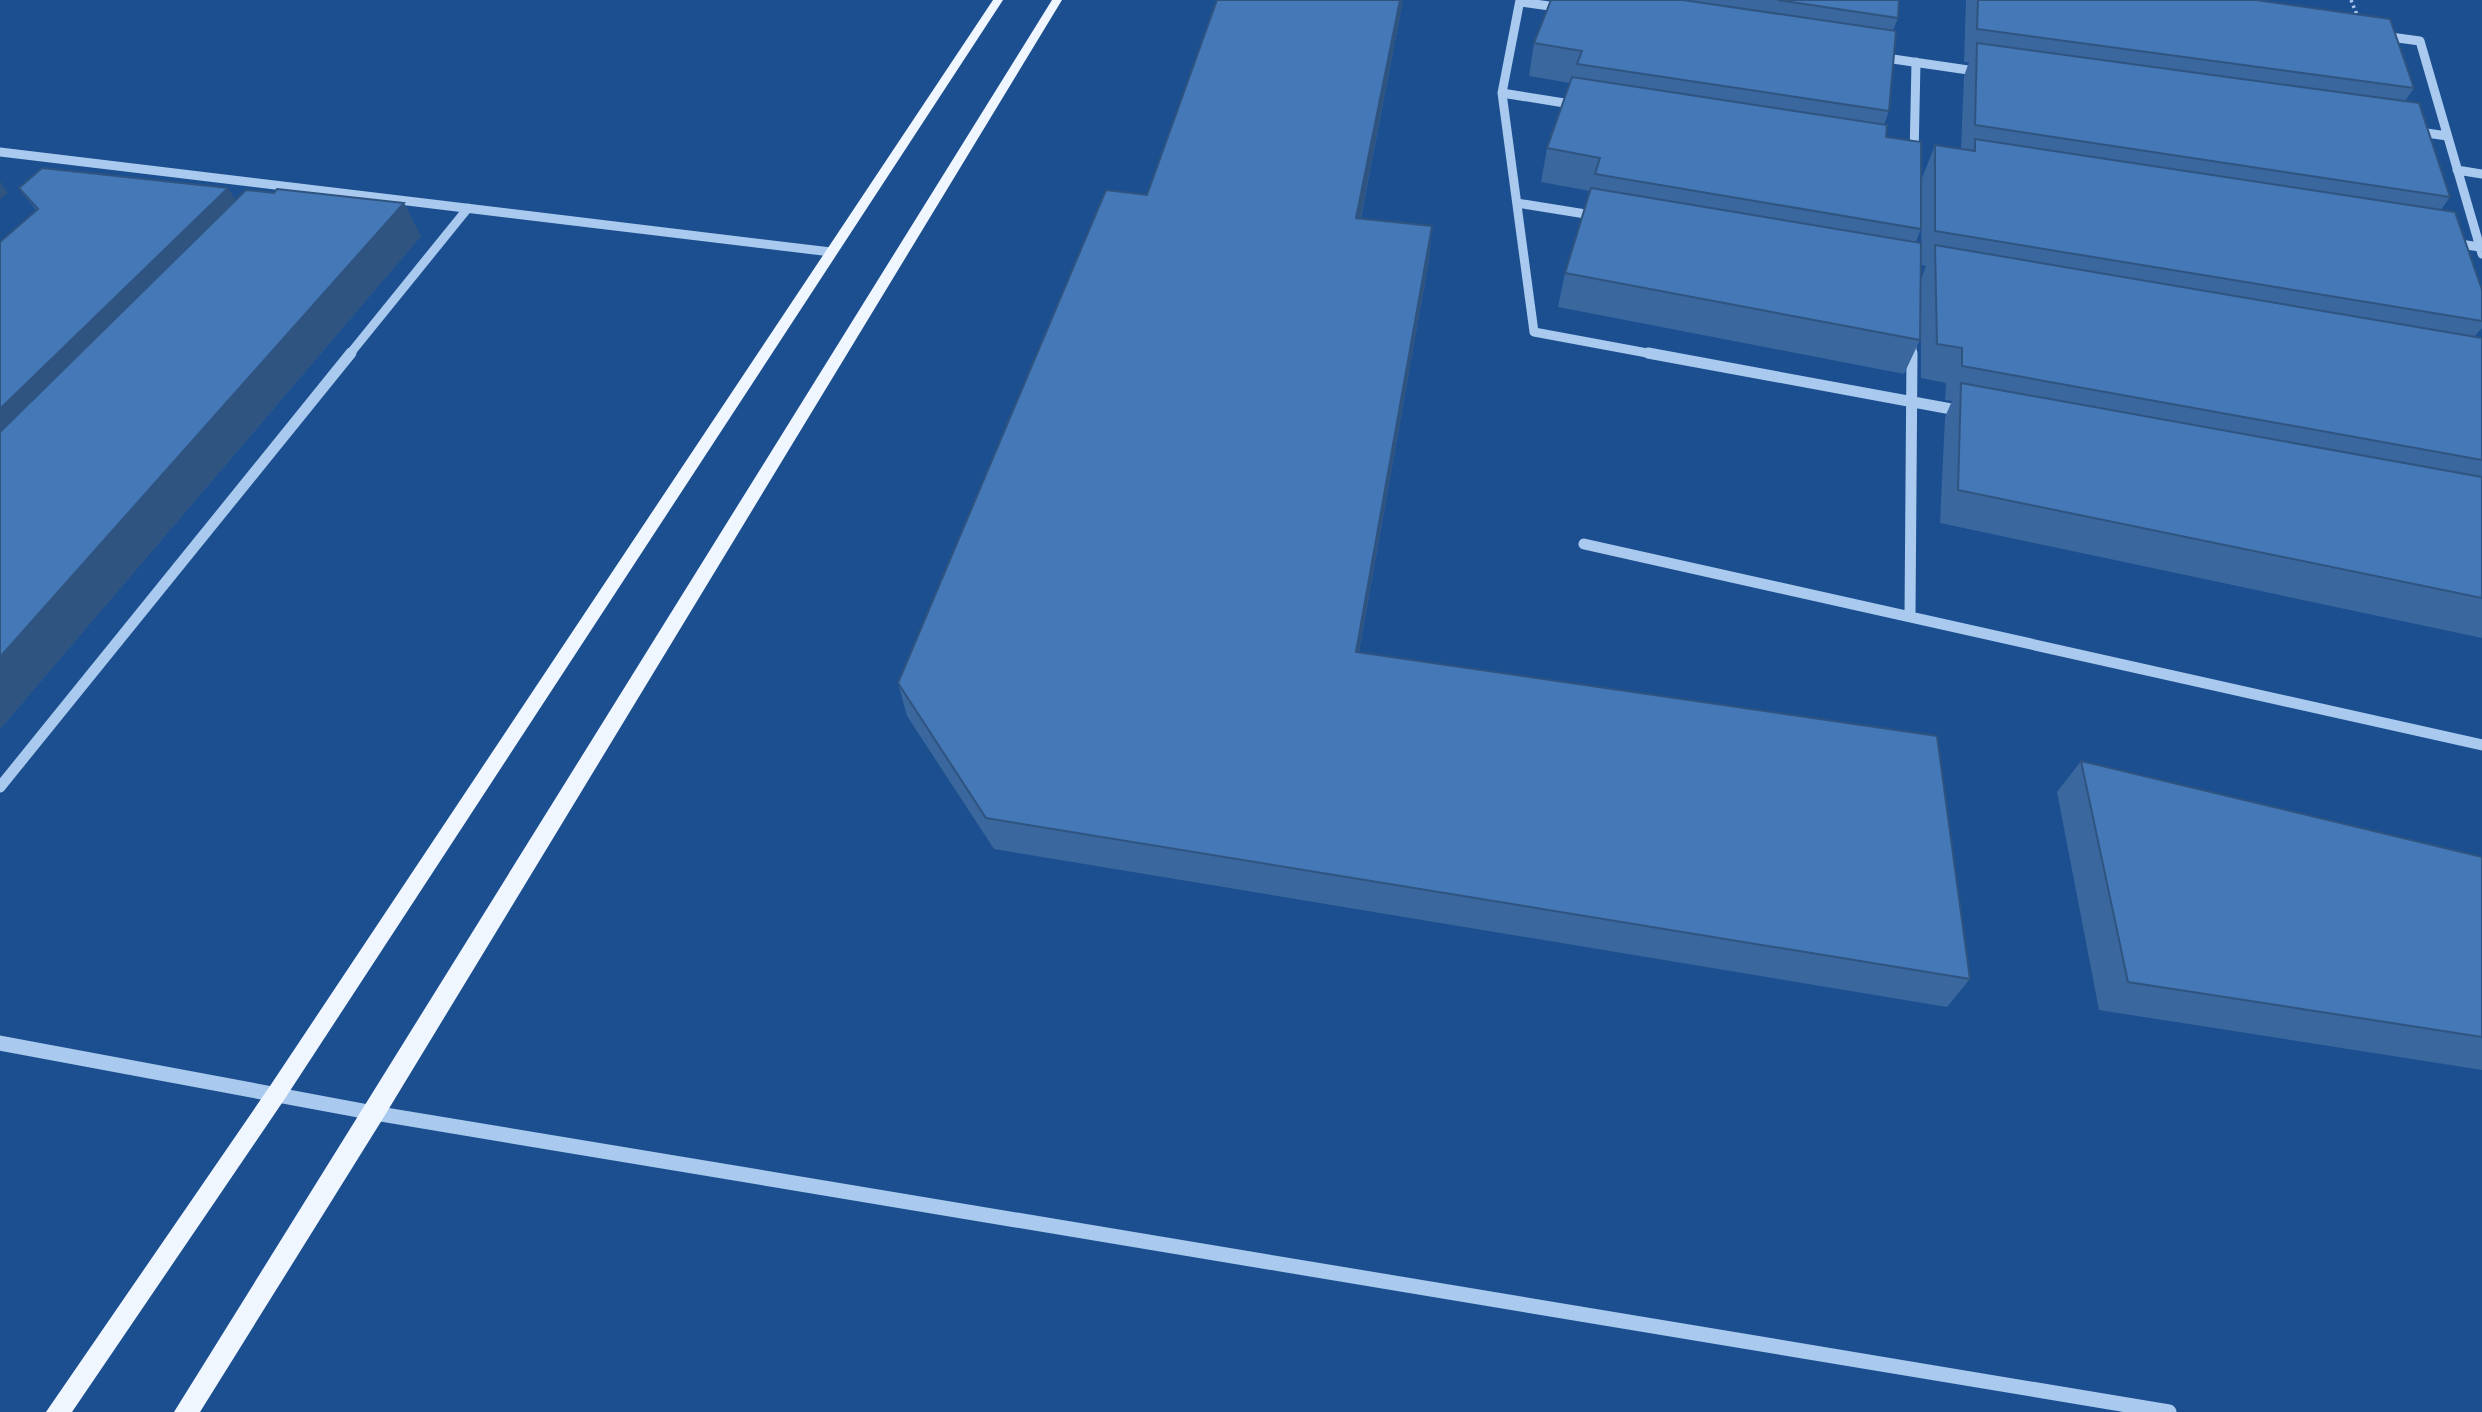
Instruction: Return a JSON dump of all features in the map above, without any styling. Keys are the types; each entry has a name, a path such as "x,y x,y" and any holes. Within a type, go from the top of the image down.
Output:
{"main road":[{"path":"58,1412 277,1093 998,0"},
{"path":"186,1412 374,1113 1057,0"}],"street":[{"path":"1575,10 1520,1 1502,93 1534,332 1980,415"},
{"path":"2377,35 2420,41 2481,250 2438,240"},
{"path":"1875,56 1997,74"},
{"path":"1914,172 1916,62"},
{"path":"1502,93 1585,106"},
{"path":"2406,130 2447,135"},
{"path":"0,152 831,252"},
{"path":"1900,156 1928,161"},
{"path":"89,172 99,164"},
{"path":"2457,170 2482,174"},
{"path":"283,197 293,187"},
{"path":"1517,203 1612,219"},
{"path":"0,787 468,208"},
{"path":"1910,616 1912,335"},
{"path":"1584,544 2482,745"},
{"path":"0,1043 374,1113 2169,1412"}],"building":[{"path":"1217,0 1400,0 1356,218 1432,226 1356,652 1937,736 1970,979 986,818 898,683 1106,190 1147,195"},
{"path":"1551,0 1683,0 1896,31 1889,111 1577,64 1582,51 1534,43"},
{"path":"1778,0 1899,0 1898,18"},
{"path":"1978,0 2256,0 2390,19 2414,88 1977,29"},
{"path":"1977,43 2419,103 2450,197 1975,125"},
{"path":"1572,77 1887,125 1886,137 1921,142 1921,229 1595,174 1600,158 1547,148"},
{"path":"1975,139 2455,212 2482,290 2482,321 1935,231 1935,145 1975,151"},
{"path":"42,168 228,188 0,409 0,242 38,209 19,188"},
{"path":"1591,188 1921,243 1920,340 1565,273"},
{"path":"277,189 404,203 0,657 0,432 246,190 274,193"},
{"path":"1935,245 2482,338 2482,460 1962,366 1962,348 1937,344"},
{"path":"1961,383 2482,477 2482,598 1958,490"},
{"path":"2081,761 2482,857 2482,1037 2128,982"}]}
